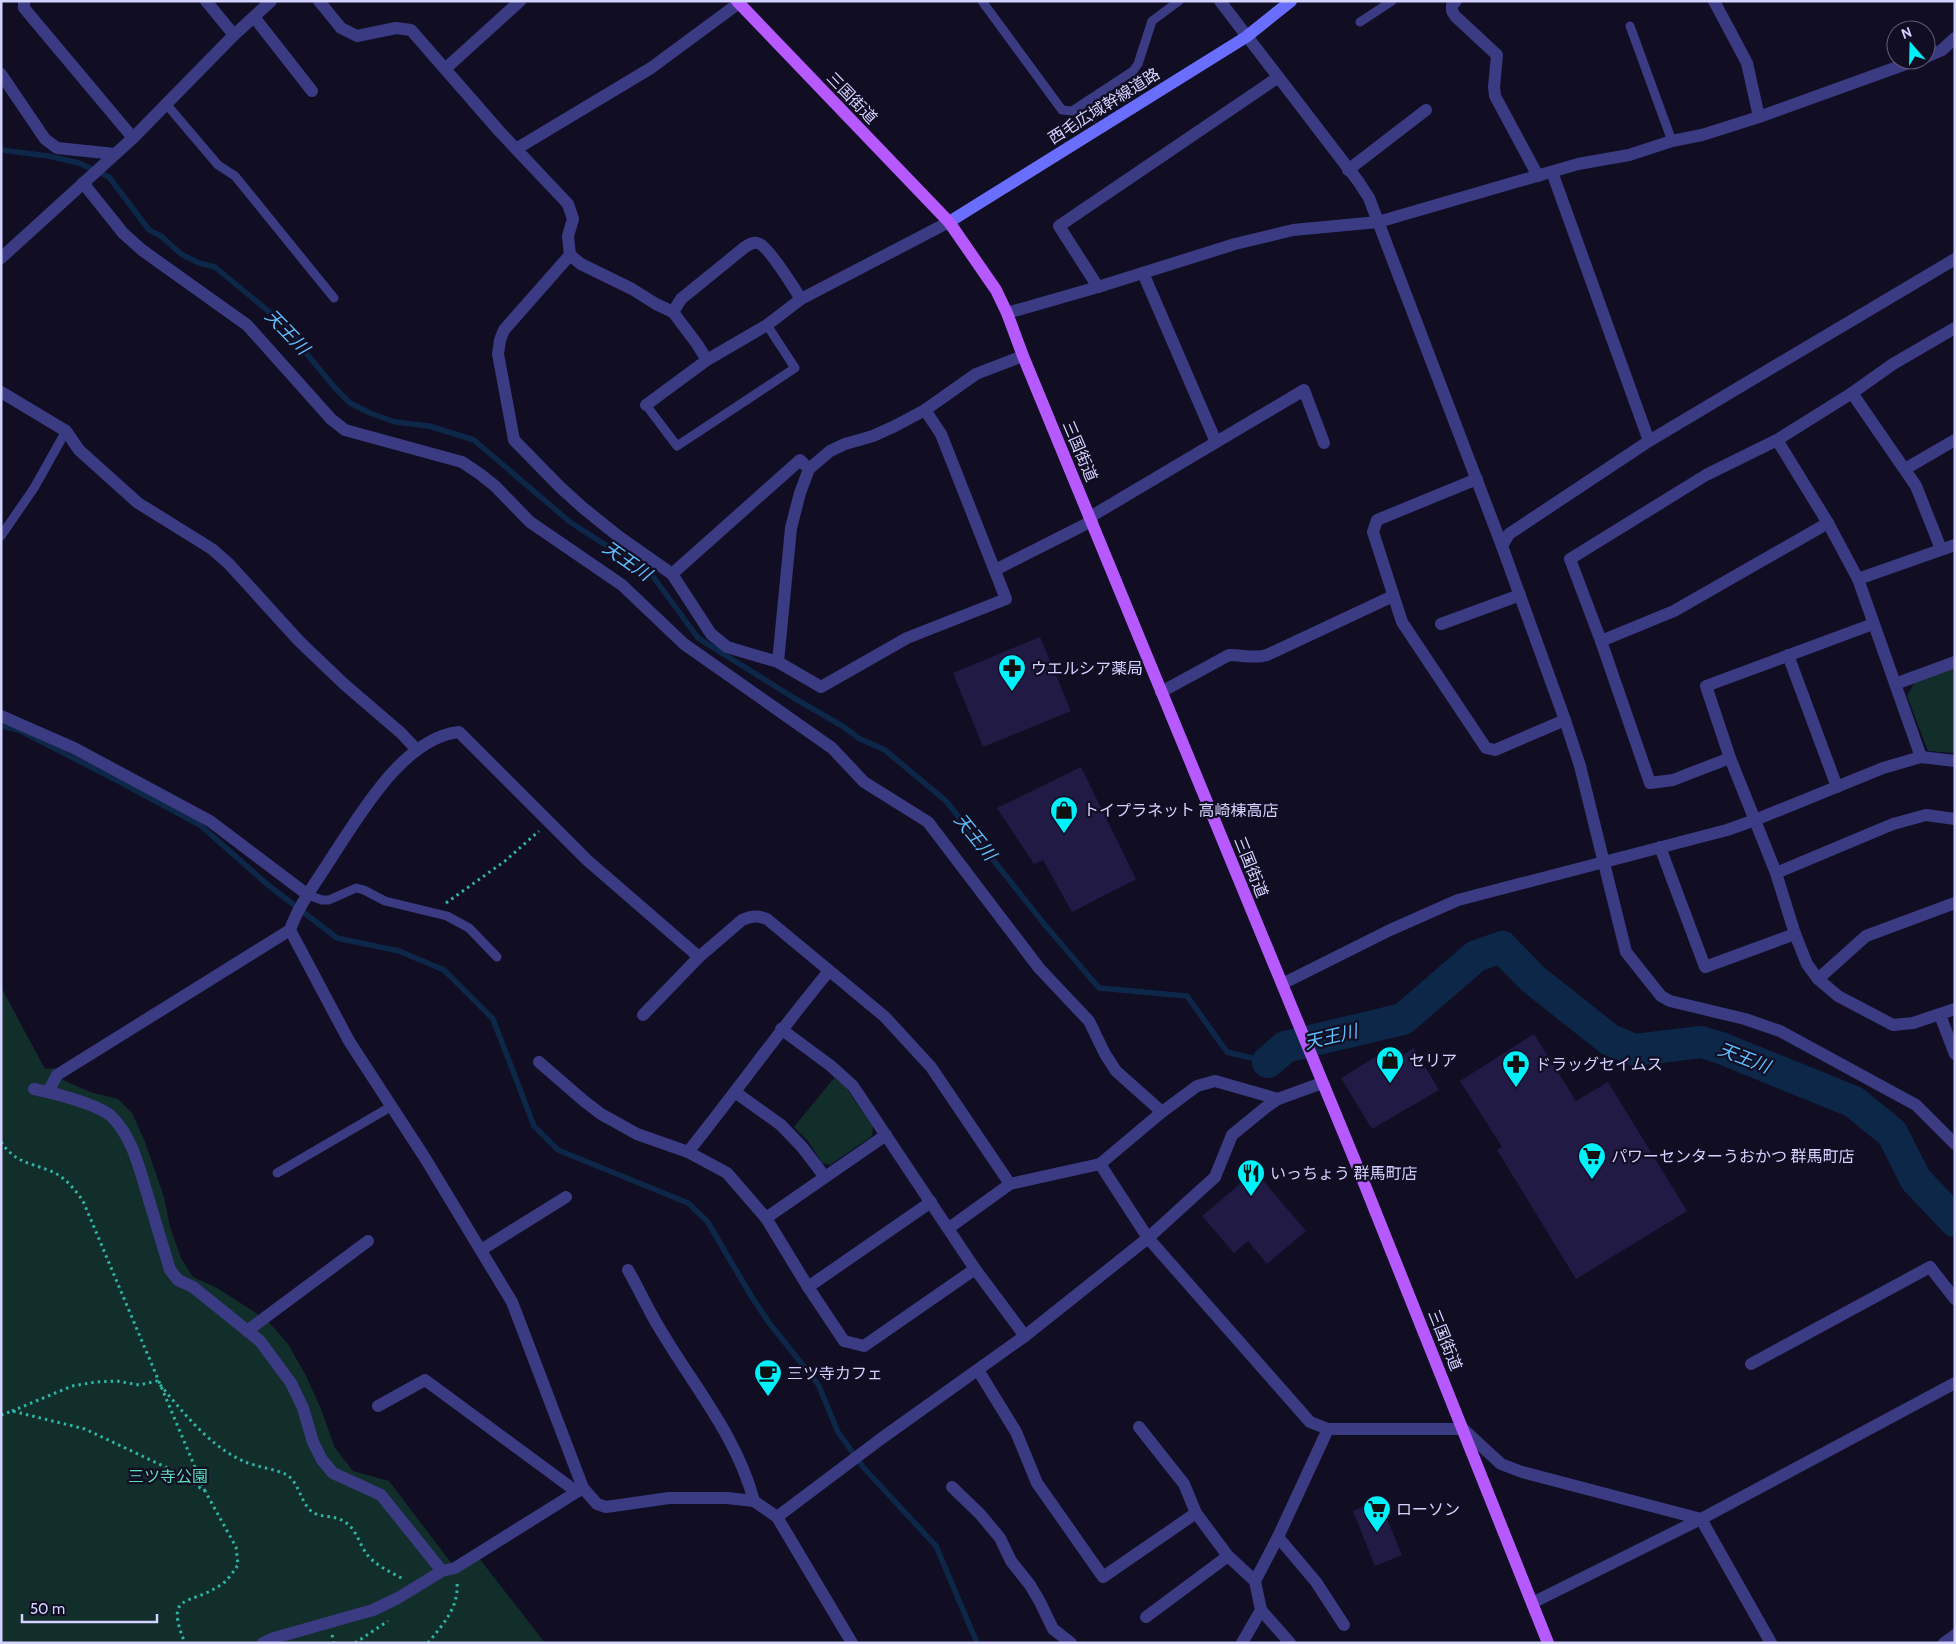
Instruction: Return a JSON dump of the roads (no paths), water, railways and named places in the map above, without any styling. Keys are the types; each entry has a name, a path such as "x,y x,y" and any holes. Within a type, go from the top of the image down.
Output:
{"main road":[{"name":"三国街道","path":"738,2 948,222 996,290 1007,312 1023,356 1360,1173 1548,1643"}],"street":[{"path":"24,1 24,8 133,138"},
{"path":"206,1 234,35"},
{"path":"1,258 133,138 234,35 271,1"},
{"path":"320,1 341,28 357,36 396,28 411,30 516,149 568,204 574,219 568,236 570,255 581,264 632,289 672,312 707,360"},
{"path":"445,68 520,1"},
{"path":"1220,1 1369,198 1477,479 1565,720 1580,766 1626,952 1661,996 1670,1001 1745,1019 1780,1031 1916,1105 1955,1144"},
{"name":"西毛広域幹線道路","path":"948,222 1246,37 1291,1"},
{"name":"西毛広域幹線道路","path":"1275,15 1302,1"},
{"path":"1714,1 1747,63 1759,117"},
{"path":"516,149 651,68 738,2"},
{"path":"1455,2 1452,5 1452,11 1455,16 1496,55 1494,96 1538,176"},
{"path":"254,17 312,91"},
{"path":"1936,53 1942,50 1955,38"},
{"path":"1007,312 1098,287 1235,244 1293,230 1378,222 1578,164 1629,155 1672,141 1702,135 1759,117 1889,70"},
{"path":"1,74 45,139 51,144 57,148 115,154"},
{"path":"1098,287 1060,226 1277,78"},
{"path":"1348,170 1426,110"},
{"path":"1552,172 1649,441"},
{"path":"83,183 123,233 160,264 247,325 331,419 345,430 462,462 480,474 495,486 530,522 622,585 684,644 832,748 864,782 928,822 1040,968 1089,1021 1116,1072 1162,1112"},
{"path":"646,405 707,360 767,325 801,299 948,222"},
{"path":"672,312 680,299 752,242 760,244 768,251 801,299"},
{"path":"570,255 504,330 500,340 498,354 514,440 582,507 618,536 672,574 711,634 727,647 778,662 821,687 907,638 1006,599 940,434 925,410"},
{"path":"1502,546 1509,534 1649,441 1955,259"},
{"path":"1143,273 1216,442"},
{"path":"1730,758 1673,780 1650,783 1601,641 1570,559 1706,474 1777,440 1852,393 1893,364 1955,328"},
{"path":"778,662 791,528 800,493 809,469 830,451 895,426 925,410 976,374 1023,356"},
{"path":"995,570 1091,519 1304,390 1324,443"},
{"path":"1,392 66,431 79,450 138,502 212,549 229,564 299,642 401,733 417,750"},
{"path":"1852,393 1916,486 1941,549"},
{"path":"1777,440 1828,523 1858,579 1921,757"},
{"path":"1905,469 1955,440"},
{"path":"672,574 800,460 809,469"},
{"path":"1477,479 1377,520 1372,532 1392,596 1402,622 1486,748 1495,750 1565,720"},
{"path":"1601,641 1674,611 1828,523"},
{"path":"1858,579 1955,544"},
{"path":"1161,692 1229,655 1257,658 1267,656 1392,596"},
{"path":"1441,624 1520,596"},
{"path":"1873,624 1706,686 1730,758 1776,873 1795,934 1808,964 1818,979 1838,996 1893,1025 1913,1023 1955,1009"},
{"path":"1788,655 1837,787"},
{"path":"1895,684 1955,662"},
{"path":"1,716 74,748 210,821 308,895"},
{"path":"48,1092 57,1075 290,930 308,895 369,800 404,761 417,750 448,734 459,732 587,860 699,957"},
{"path":"1282,984 1390,930 1458,900 1727,830 1883,768 1921,757 1955,761"},
{"path":"1776,873 1893,824 1926,815 1955,819"},
{"path":"1660,847 1705,967 1795,934"},
{"path":"1818,979 1866,936 1955,903"},
{"path":"643,1015 699,957 742,920 759,916 774,924 884,1016 917,1050 931,1067 1010,1184"},
{"path":"290,930 349,1040 425,1158 512,1302 580,1490"},
{"path":"688,1152 736,1092 781,1028 829,971"},
{"path":"1940,1015 1955,1054"},
{"path":"781,1028 852,1086 975,1269 1025,1336"},
{"path":"539,1062 602,1114 637,1134 688,1152 727,1173 766,1218 844,1341 864,1346 975,1269"},
{"path":"949,1228 1010,1184 1100,1164 1162,1112 1197,1086 1215,1081 1278,1099"},
{"path":"777,1517 882,1438 1025,1336 1148,1238 1215,1177 1232,1135 1278,1099 1322,1083"},
{"path":"34,1090 48,1092 102,1110 111,1117 129,1141 137,1160 170,1270 178,1280 193,1287 260,1341 291,1383 303,1408 313,1442 322,1460 333,1473 381,1496 448,1570"},
{"path":"736,1092 787,1131 802,1147 825,1178"},
{"path":"766,1218 886,1135"},
{"path":"1100,1164 1148,1238 1310,1422 1328,1429 1463,1429 1501,1464 1522,1472 1701,1520 1771,1643"},
{"path":"481,1250 566,1197"},
{"path":"808,1287 930,1202"},
{"path":"247,1331 368,1241"},
{"path":"1751,1364 1930,1267 1955,1298"},
{"path":"628,1270 662,1333 727,1433 750,1485 754,1501"},
{"path":"978,1370 1016,1432 1037,1483 1103,1577 1196,1513"},
{"path":"378,1406 425,1380 597,1504 606,1507 669,1498 727,1498 754,1501 777,1517 852,1643"},
{"path":"1532,1602 1701,1520 1955,1384"},
{"path":"1139,1426 1184,1484 1196,1513 1228,1556 1255,1581 1262,1610 1290,1643"},
{"path":"1255,1581 1278,1537 1328,1429"},
{"path":"952,1487 980,1514 1000,1538 1011,1561 1030,1585 1040,1602 1053,1629 1071,1643"},
{"path":"264,1643 373,1610 448,1570 580,1490"},
{"path":"1278,1537 1316,1582 1344,1625"},
{"path":"1146,1616 1228,1556"},
{"path":"1242,1643 1262,1610"},
{"path":"1944,1643 1955,1635"}],"lane":[{"path":"982,1 1062,110 1072,111 1133,71 1138,64 1152,21 1179,1"},
{"path":"1360,22 1392,1"},
{"path":"1630,26 1672,141"},
{"path":"167,105 218,165 235,176 334,298"},
{"path":"646,405 677,446 685,441 794,368 767,325"},
{"path":"1,536 34,488 66,431"},
{"path":"308,895 322,900 330,900 356,888 385,901 447,916 469,928 497,957"},
{"path":"277,1173 392,1106"}],"waterway":[{"name":"天王川","path":"1,150 48,156 79,163 109,177 149,230 161,236 181,254 199,263 215,267 279,320 335,388 350,403 395,422 429,426 474,440 570,522 652,575 698,638 844,727 860,739 885,750 946,801 1045,925 1099,988 1187,996 1227,1052 1268,1062"},
{"path":"1,726 19,730 200,825 268,885 337,938 399,951 444,970 493,1019 534,1126 558,1150 688,1203 707,1221 770,1324 818,1384 838,1432 863,1467 936,1546 977,1643"},
{"name":"天王川","path":"1268,1062 1285,1047 1403,1019 1476,956 1502,947 1533,979 1610,1040 1635,1050 1701,1042 1721,1048 1854,1102 1892,1133 1916,1180 1955,1221"}],"place":[{"name":"ウエルシア薬局","path":"1012,692"},
{"name":"トイプラネット 高崎棟高店","path":"1064,834"},
{"name":"セリア","path":"1390,1084"},
{"name":"ドラッグセイムス","path":"1516,1088"},
{"name":"パワーセンターうおかつ 群馬町店","path":"1592,1180"},
{"name":"いっちょう 群馬町店","path":"1251,1197"},
{"name":"三ツ寺カフェ","path":"768,1397"},
{"name":"ローソン","path":"1377,1533"}],"park label":[{"name":"三ツ寺公園","path":"168,1476"}]}
